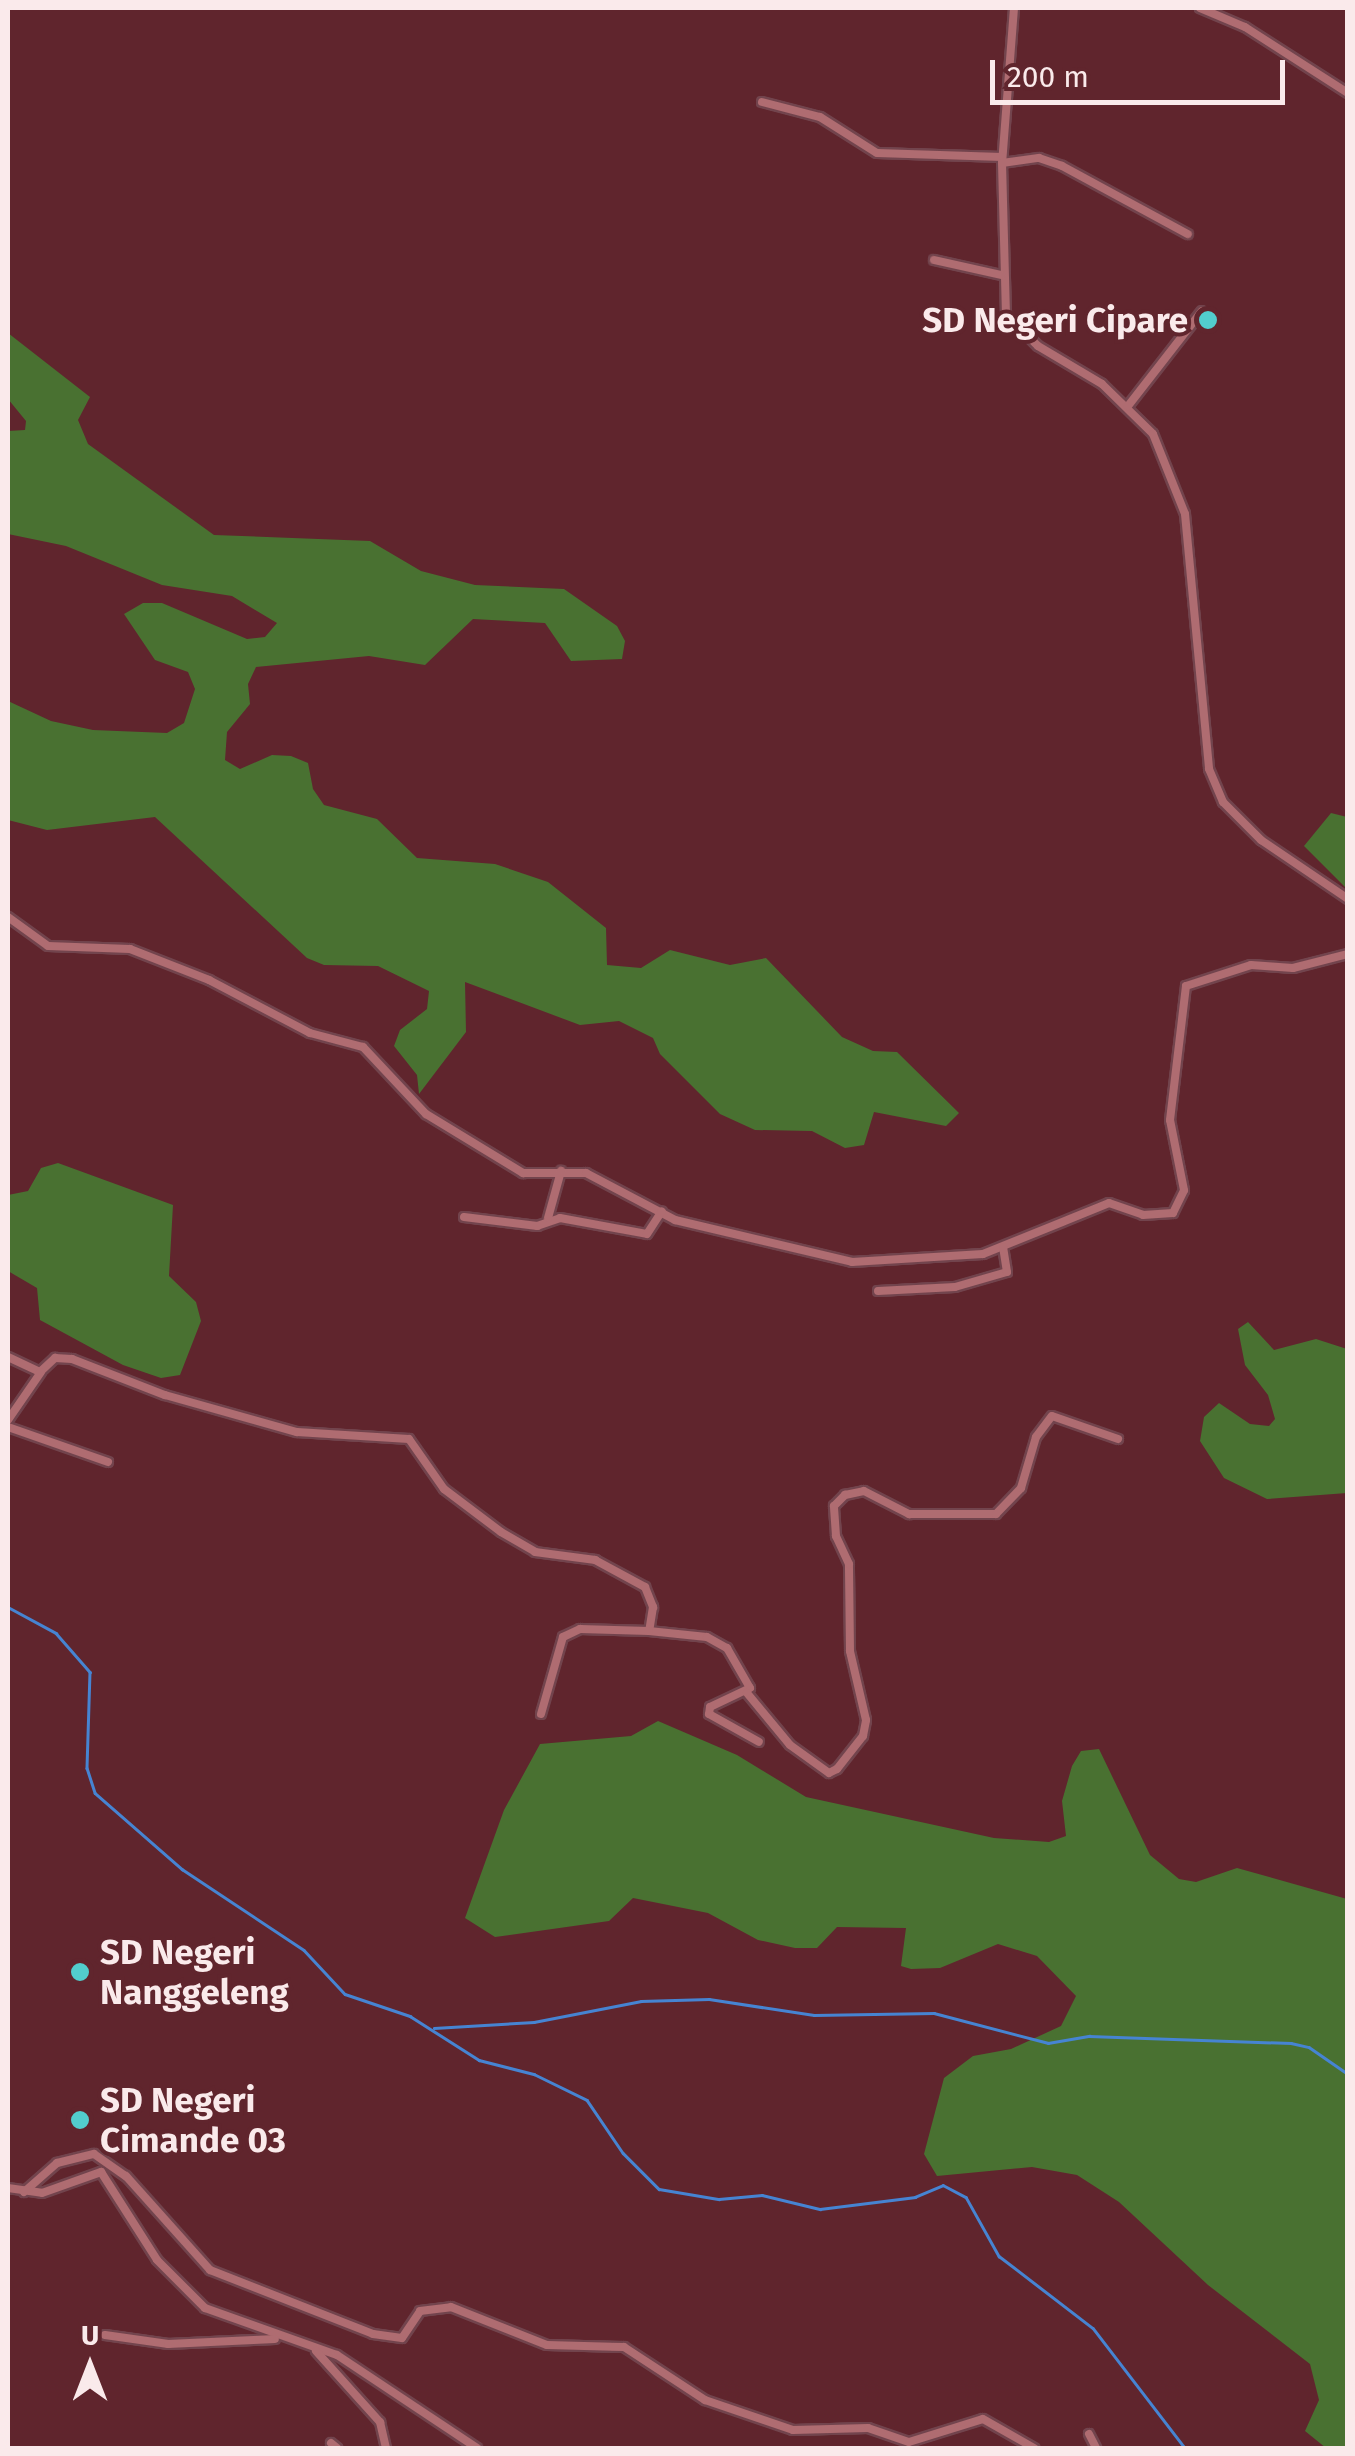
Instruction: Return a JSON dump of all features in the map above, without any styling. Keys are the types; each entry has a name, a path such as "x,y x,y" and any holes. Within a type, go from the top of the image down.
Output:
{"street":[{"path":"1014,8 1002,160 1001,274 1015,329 1128,406 1153,434 1185,514 1209,769 1222,802 1261,840 1348,899"},
{"path":"1200,8 1245,27 1348,94"},
{"path":"762,102 820,117 877,153 1002,160 1039,158 1062,166 1188,234"},
{"path":"934,260 1001,274"},
{"path":"1128,406 1202,311"},
{"path":"8,918 48,946 130,949 310,1033 363,1047 426,1114 517,1170 561,1171 600,1178 708,1230 852,1262 939,1261 1003,1247 1101,1205 1169,1214 1181,1204 1184,1178 1170,1120 1186,986 1251,965 1293,968 1348,954"},
{"path":"464,1217 537,1226 548,1218 561,1171"},
{"path":"548,1218 647,1234 662,1211"},
{"path":"878,1291 955,1287 1007,1272 1003,1247"},
{"path":"8,1357 41,1372"},
{"path":"108,1462 8,1424 41,1372 55,1358 72,1358 155,1392 297,1432 409,1439 444,1488 500,1532 536,1552 595,1560 645,1587 653,1607 649,1631"},
{"path":"541,1714 563,1637 580,1630 649,1631 716,1640 748,1679 747,1693 790,1744 829,1773 837,1769 863,1736 866,1720 850,1651 852,1585 836,1536 834,1506 844,1495 864,1490 910,1514 996,1514 1021,1488 1036,1438 1052,1416 1118,1439"},
{"path":"747,1693 710,1707 709,1714 759,1742"},
{"path":"24,2192 57,2163 94,2154 126,2176 210,2270 374,2334 402,2338 420,2312 451,2307 547,2344 624,2347 705,2400 793,2430 868,2428 910,2442 983,2418 1034,2448"},
{"path":"8,2188 42,2193 101,2172 174,2280 205,2308 360,2367 476,2448"},
{"path":"104,2335 168,2344 280,2338"},
{"path":"316,2351 380,2422 386,2448"},
{"path":"1089,2434 1096,2448"}],"green space":[{"path":"8,333 90,397 78,420 88,444 214,535 370,541 421,571 475,585 564,589 617,626 625,641 622,659 571,661 545,623 473,619 425,665 369,656 256,667 248,684 250,704 227,732 225,760 240,769 272,755 291,756 308,763 313,789 324,805 377,819 417,858 495,864 548,882 606,928 607,965 641,968 670,950 730,965 766,958 842,1037 873,1051 897,1052 959,1113 946,1126 874,1112 864,1145 845,1148 812,1131 755,1130 720,1114 660,1054 653,1038 619,1021 580,1025 465,982 466,1032 419,1094 417,1075 394,1046 400,1030 427,1009 429,991 378,966 324,965 307,958 155,817 47,830 8,820 8,701 51,721 93,730 167,733 184,723 195,689 188,672 155,660 124,614 143,603 162,603 247,639 265,637 277,623 232,596 162,585 66,546 8,534 8,431 25,430 26,421 8,399"},
{"path":"1331,813 1347,817 1347,889 1304,846"},
{"path":"58,1163 173,1205 169,1276 196,1302 201,1321 180,1375 161,1378 123,1365 40,1320 37,1288 8,1271 8,1195 28,1191 41,1168"},
{"path":"1248,1322 1274,1350 1316,1339 1347,1349 1347,1493 1267,1499 1224,1478 1200,1441 1204,1417 1219,1403 1250,1424 1269,1426 1275,1419 1268,1395 1245,1365 1238,1329"},
{"path":"658,1721 737,1755 806,1797 994,1838 1049,1842 1066,1836 1062,1801 1072,1766 1081,1751 1099,1749 1150,1855 1179,1879 1196,1882 1237,1868 1347,1899 1347,2448 1326,2448 1305,2431 1319,2400 1310,2364 1208,2285 1119,2202 1077,2175 1032,2167 937,2176 924,2154 944,2078 973,2056 1011,2049 1061,2026 1076,1996 1037,1956 998,1944 940,1968 911,1969 901,1966 906,1928 837,1927 817,1948 795,1948 758,1940 708,1913 633,1898 609,1921 495,1937 465,1918 504,1810 540,1744 631,1736"}],"waterway":[{"path":"8,1607 56,1633 90,1672 87,1768 95,1793 182,1869 304,1950 345,1994 410,2016 479,2060 534,2074 587,2100 623,2153 659,2189 719,2199 762,2195 820,2209 915,2197 943,2185 966,2197 999,2256 1093,2328 1185,2448"},
{"path":"434,2028 534,2022 641,2001 709,1999 814,2015 934,2013 1048,2043 1089,2036 1291,2043 1309,2047 1348,2074"}],"place":[{"name":"SD Negeri Cipare","path":"1208,320"},
{"name":"SD Negeri Nanggeleng","path":"80,1972"},
{"name":"SD Negeri Cimande 03","path":"80,2120"}]}
